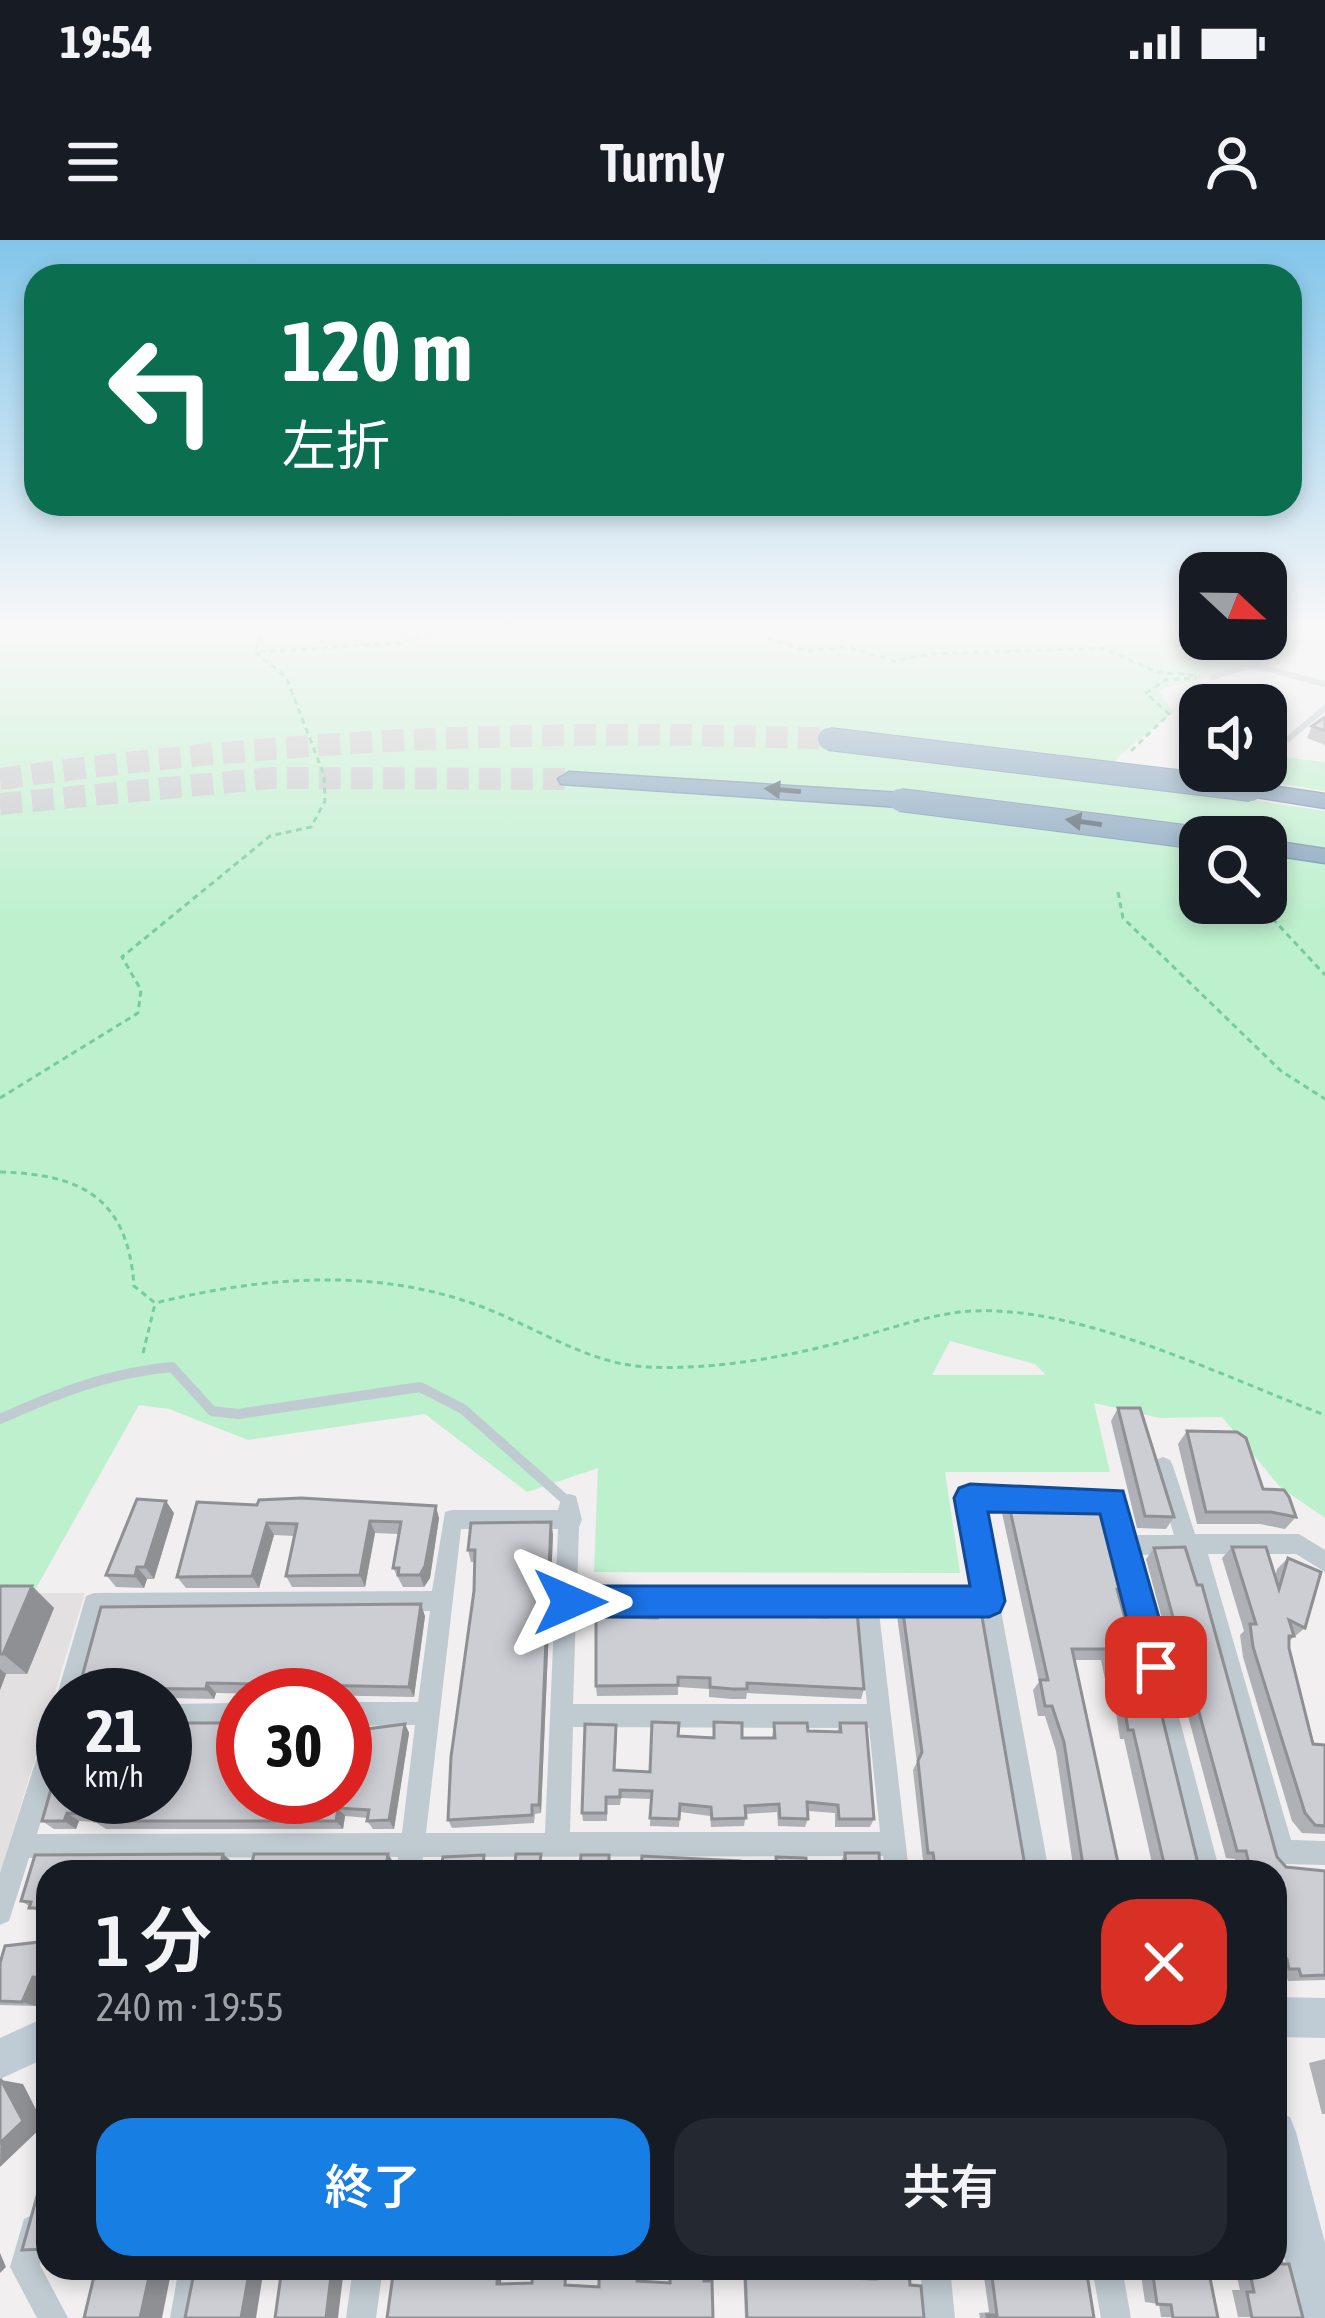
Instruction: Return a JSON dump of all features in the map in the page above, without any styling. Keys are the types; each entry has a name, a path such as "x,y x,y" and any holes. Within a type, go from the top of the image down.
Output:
{"highway":[{"path":"829,739 1325,801"},
{"path":"569,779 900,800 1179,835"},
{"path":"1287,851 1318,855"}],"street":[{"path":"1163,1466 1191,1544 1282,1852 1325,1853"},
{"path":"1035,1860 970,1498 1112,1501 1205,1860"},
{"path":"411,1859 452,1519 571,1512 557,1844"},
{"path":"1124,1545 1300,1544 1325,1562"},
{"path":"76,1668 94,1603 443,1601"},
{"path":"570,1602 989,1601"},
{"path":"867,1602 896,1860"},
{"path":"372,1714 428,1713"},
{"path":"563,1715 879,1716"},
{"path":"0,1912 36,1798"},
{"path":"20,1846 411,1859 557,1844 894,1844"},
{"path":"1287,2018 1325,2018"},
{"path":"0,2060 36,2048"},
{"path":"1287,2179 1322,2318"},
{"path":"36,2221 25,2267 53,2318"},
{"path":"185,2318 192,2280"},
{"path":"361,2318 366,2280"},
{"path":"936,2280 940,2318"},
{"path":"1109,2280 1116,2318"}],"lane":[{"path":"1287,740 1301,728"},
{"path":"0,1419 95,1378 140,1368 172,1366 212,1412 238,1414 420,1388 463,1409 571,1512"}],"path":[{"path":"1,1095 138,1012 142,990 122,957 270,836 311,827 325,784 305,728"},
{"path":"1131,761 1131,746 1152,728"},
{"path":"1118,892 1123,918 1281,1071 1325,1099"},
{"path":"1278,924 1325,975"},
{"path":"0,1172 62,1177 114,1205 135,1253 134,1286 155,1303"},
{"path":"155,1303 268,1277 394,1283 440,1294 557,1342 642,1367 810,1349 918,1317 982,1311 1061,1323 1325,1414"},
{"path":"140,1368 155,1303"}],"shaded area":[{"path":"0,1593 85,1593 62,1668 36,1668 36,1755 0,1874"}],"green space":[{"path":"0,728 1153,728 1118,757 1107,778 1325,811 1325,1518 1280,1487 1222,1417 1160,1418 1094,1403 1110,1472 945,1472 960,1573 594,1572 598,1468 527,1492 425,1414 248,1440 169,1409 139,1405 35,1590 0,1590","holes":["950,1341 1035,1364 1046,1375 932,1375"]},
{"path":"1287,757 1325,762 1325,791 1287,785"}],"building":[{"path":"1118,1408 1140,1408 1174,1517 1145,1516"},
{"path":"1187,1431 1237,1432 1246,1438 1263,1489 1284,1490 1296,1517 1271,1512 1206,1512"},
{"path":"137,1499 166,1501 145,1567 137,1567 135,1576 106,1575"},
{"path":"259,1500 436,1506 420,1575 398,1575 399,1568 393,1568 401,1522 370,1521 360,1575 286,1576 297,1524 267,1523 252,1576 177,1577 197,1502 257,1505"},
{"path":"1008,1501 1035,1501 1036,1510 1104,1502 1130,1588 1117,1589 1126,1622 1139,1622 1197,1860 1163,1860 1133,1730 1128,1730 1119,1669 1114,1669 1110,1649 1072,1649 1117,1860 1082,1860 1064,1742 1052,1706 1045,1706 1040,1680 1048,1680"},
{"path":"551,1522 539,1805 532,1805 532,1815 448,1820 451,1757 474,1591 475,1550 468,1550 471,1523"},
{"path":"1185,1547 1197,1585 1202,1585 1280,1860 1248,1860 1246,1851 1237,1851 1154,1548"},
{"path":"1232,1547 1266,1547 1279,1589 1288,1558 1321,1572 1305,1628 1289,1620 1294,1636 1289,1636 1289,1648 1313,1744 1325,1745 1325,1826 1315,1825 1305,1813 1253,1647 1250,1624 1256,1624"},
{"path":"0,1586 32,1586 3,1654 0,1654"},
{"path":"421,1604 409,1687 372,1686 372,1668 216,1668 216,1683 207,1683 206,1689 192,1689 192,1668 84,1668 101,1607"},
{"path":"596,1605 623,1605 622,1617 657,1618 657,1605 772,1610 772,1605 796,1605 797,1616 827,1617 826,1605 854,1605 864,1689 747,1683 747,1689 733,1689 710,1687 710,1678 678,1677 678,1685 596,1686"},
{"path":"902,1605 980,1605 1024,1860 934,1860 933,1853 928,1853 918,1761 922,1752"},
{"path":"652,1722 679,1723 678,1736 714,1738 714,1722 742,1723 742,1738 775,1738 774,1723 807,1723 808,1731 841,1732 840,1723 866,1723 874,1819 839,1819 838,1805 807,1802 808,1819 780,1818 779,1804 745,1806 746,1818 712,1819 711,1807 680,1804 679,1819 650,1818 652,1791 620,1790 620,1797 606,1797 606,1813 582,1813 585,1724 616,1725 614,1770 650,1772"},
{"path":"192,1723 216,1723 216,1821 192,1821"},
{"path":"405,1724 389,1820 372,1821 372,1728"},
{"path":"845,1853 879,1853 879,1860 845,1860"},
{"path":"223,1854 222,1860 36,1860 36,1908 29,1908 31,1902 21,1901 35,1855"},
{"path":"254,1854 388,1854 387,1860 253,1860"},
{"path":"516,1854 541,1854 540,1860 515,1860"},
{"path":"484,1855 484,1860 443,1857"},
{"path":"581,1855 609,1855 609,1860 581,1860"},
{"path":"642,1856 720,1860 642,1860"},
{"path":"1287,1867 1325,1871 1325,1975 1301,1976 1299,1969 1289,1969"},
{"path":"36,1942 36,1977 22,2002 0,2001 5,1946"},
{"path":"0,2080 23,2121 0,2143"},
{"path":"36,2200 36,2249 22,2250"},
{"path":"1289,2264 1303,2318 1252,2318 1247,2292 1254,2292 1252,2280 1287,2280"},
{"path":"93,2280 148,2280 140,2318 84,2318"},
{"path":"193,2280 248,2280 241,2318 185,2318"},
{"path":"280,2280 331,2280 326,2318 275,2318"},
{"path":"392,2280 497,2280 497,2284 565,2280 565,2285 599,2287 599,2280 712,2281 713,2318 387,2318"},
{"path":"745,2280 910,2280 910,2285 921,2286 924,2318 747,2318"},
{"path":"992,2280 1088,2280 1094,2318 987,2315 997,2315"},
{"path":"1154,2280 1210,2280 1218,2318 1173,2318 1171,2305 1157,2304"}],"tunnel":[{"path":"0,779 207,755 413,740 621,735 829,739"},
{"path":"0,804 272,778 569,779"}],"route":[{"path":"570,1602 989,1601 970,1498 1112,1501 1156,1667"}]}
